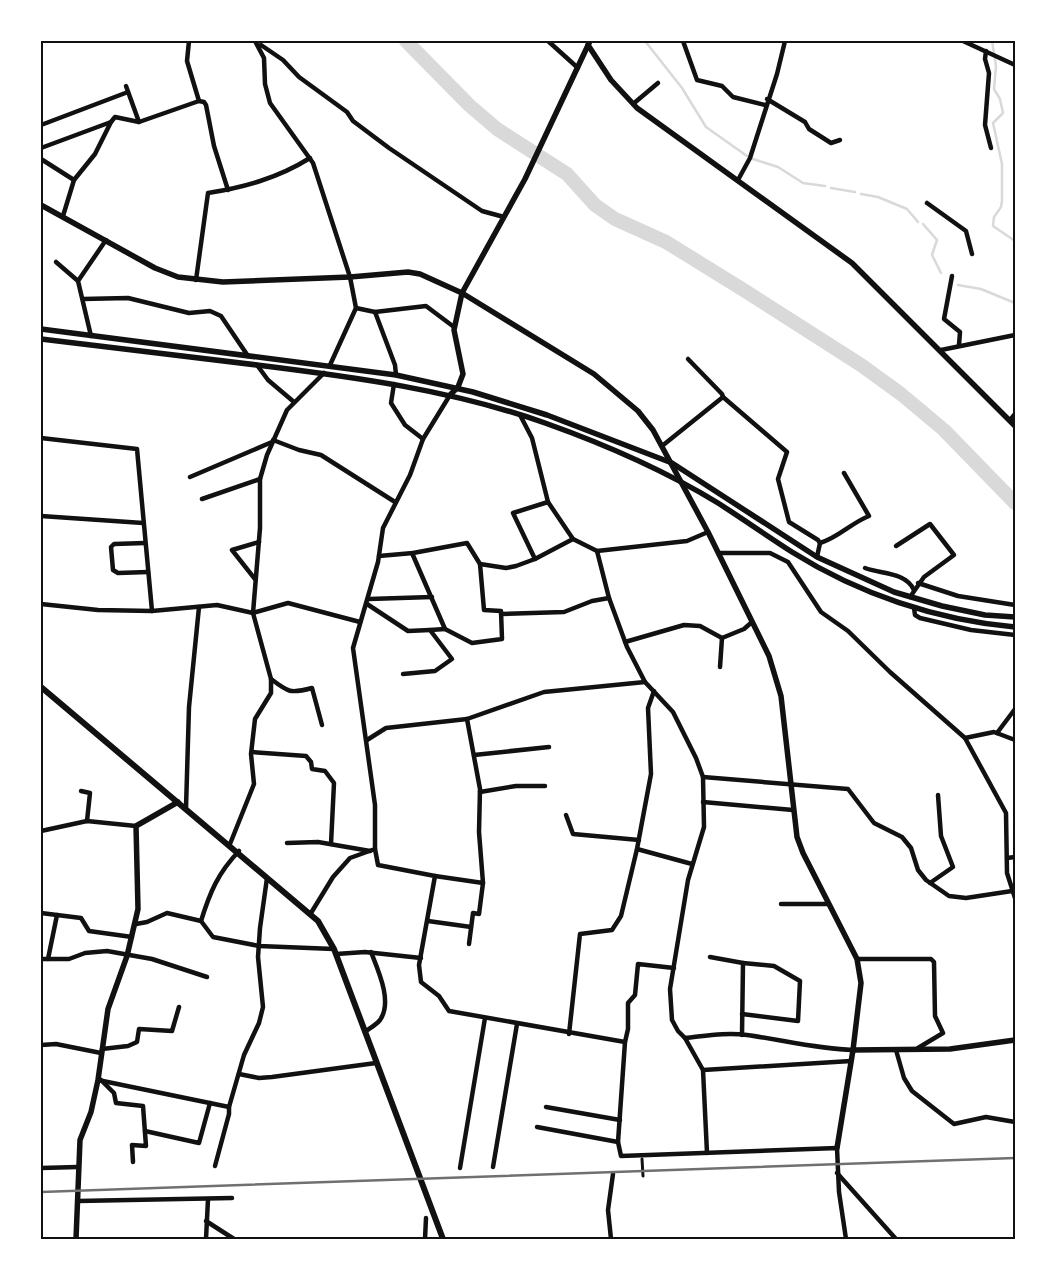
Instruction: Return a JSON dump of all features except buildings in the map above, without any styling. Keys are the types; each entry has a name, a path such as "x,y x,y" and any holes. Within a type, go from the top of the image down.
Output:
{"main road":[{"path":"41,687 311,913 326,932 443,1239"}],"street":[{"path":"189,41 186,61 199,101"},
{"path":"255,41 264,58 265,84 270,102 310,158 350,277 356,308 330,366"},
{"path":"548,41 577,69"},
{"path":"683,41 697,80 722,86 733,97 765,105"},
{"path":"738,180 750,158 785,41"},
{"path":"963,41 1015,65"},
{"path":"483,882 435,876 378,865 373,850 375,805 353,648 368,602 379,556 383,528 410,475 423,439 450,395 458,387 463,374 454,327 462,293 525,179 589,43"},
{"path":"589,43 611,80 633,104 852,263 1015,426"},
{"path":"259,46 283,60 300,77 347,112 353,122 389,148 482,211 504,217"},
{"path":"988,52 985,59 989,73 986,125 991,148"},
{"path":"633,104 658,83"},
{"path":"126,86 139,122"},
{"path":"41,125 128,92"},
{"path":"768,100 805,122 809,129 831,143 840,140"},
{"path":"63,216 74,180 95,154 115,117 139,122 199,101 204,102 206,105 214,146 228,190"},
{"path":"41,148 111,122"},
{"path":"196,280 208,193 228,190 284,174 310,158"},
{"path":"41,159 74,180"},
{"path":"927,203 966,231 972,254"},
{"path":"41,205 155,268 178,277 223,282 350,277 408,272 420,274 462,293 594,374 638,411 672,463 770,656 781,696 797,837 828,904 857,959 861,983 853,1050 837,1148 837,1173 846,1239"},
{"path":"78,281 106,240"},
{"path":"56,262 78,281 91,336"},
{"path":"952,276 944,319 960,332 959,345"},
{"path":"83,299 128,298 189,313 210,310 221,316 248,356"},
{"path":"356,308 375,312 426,306 454,327"},
{"path":"375,312 395,365 396,375"},
{"path":"41,329 396,375 458,387 546,415 672,463 817,557 894,592 985,615 1015,617"},
{"path":"941,350 1015,335"},
{"path":"41,339 324,373 394,384 450,395 520,415 630,457 718,503 792,552 824,570 881,596 914,608 982,624 1015,627"},
{"path":"688,359 723,397 788,452 778,479 789,522 820,543"},
{"path":"257,365 268,380 294,402"},
{"path":"230,844 254,784 252,752 255,719 271,692 271,679 252,613 259,542 260,479 273,441 287,410 324,373"},
{"path":"394,384 391,403 405,425 423,439"},
{"path":"662,446 723,397"},
{"path":"1010,420 1015,414"},
{"path":"520,415 532,438 548,502 573,539 597,550 687,541 708,532"},
{"path":"41,438 136,449 152,611"},
{"path":"190,477 273,441 321,456 395,502"},
{"path":"820,543 829,541 854,522 869,516 844,473"},
{"path":"202,499 260,479"},
{"path":"536,559 513,513 548,502"},
{"path":"41,516 143,523"},
{"path":"896,546 930,524 954,554 918,583 910,597"},
{"path":"480,564 506,568 536,559 573,539"},
{"path":"255,579 232,550 259,542"},
{"path":"145,543 114,544 111,547 113,570 118,573 148,572"},
{"path":"368,602 408,631 445,629 472,642 502,639 501,611 484,610 480,564 467,543 412,553 379,556"},
{"path":"817,557 820,543"},
{"path":"597,550 609,598 625,642 645,682 673,712 696,758 703,778 704,827 692,864 681,916 670,989 672,1020 678,1032 685,1038 702,1070 706,1153"},
{"path":"786,561 792,552"},
{"path":"412,553 445,629"},
{"path":"719,553 770,553 786,561 821,612 848,631 890,672 966,738 1006,813 1007,858 1012,892 1015,898"},
{"path":"865,568 904,578 911,583 914,590"},
{"path":"918,583 946,590 958,596 1015,605"},
{"path":"368,602 432,597"},
{"path":"501,614 564,612 592,601 609,598"},
{"path":"41,604 98,610 152,611 228,606 252,613 288,603 360,622"},
{"path":"186,808 189,707 199,607"},
{"path":"914,608 914,615 920,618 971,630 1015,635"},
{"path":"722,638 744,629 752,622"},
{"path":"625,642 684,625 700,626 722,638"},
{"path":"403,674 435,671 452,659 430,630"},
{"path":"720,666 722,638"},
{"path":"271,679 286,691 294,693 312,688 322,725"},
{"path":"367,740 386,728 467,718 544,692 645,682"},
{"path":"569,1034 580,934 612,930 621,916 639,840 650,774 648,708 654,691"},
{"path":"997,732 1015,709"},
{"path":"467,718 480,792 479,832 483,882 479,914 473,913 469,944"},
{"path":"966,738 997,732 1015,740"},
{"path":"474,755 549,746"},
{"path":"252,752 306,756 311,762 312,769 326,771 334,783 331,844"},
{"path":"703,778 790,783 848,789 874,823 902,837 911,848 918,870 930,883 949,896 966,898 1012,892"},
{"path":"480,792 516,786 544,786"},
{"path":"81,792 90,793 87,821"},
{"path":"930,883 953,867 941,836 938,795"},
{"path":"41,831 87,821 136,826 178,802"},
{"path":"703,802 793,810"},
{"path":"566,815 573,834 639,840"},
{"path":"76,1239 80,1140 91,1112 99,1080 108,1009 136,924 139,869 135,843 136,826"},
{"path":"287,843 318,842 373,850"},
{"path":"637,849 692,864"},
{"path":"311,913 333,878 350,858 373,850"},
{"path":"201,921 208,896 222,869 239,852"},
{"path":"1007,858 1015,857"},
{"path":"215,1166 244,1055 259,1023 262,1008 259,946 267,876"},
{"path":"435,876 419,965 421,982 439,996 449,1011 569,1034 625,1042"},
{"path":"781,904 828,904"},
{"path":"41,913 81,918 89,931 132,937"},
{"path":"136,924 147,922 167,913 201,921 213,937 259,946 335,952 371,952 421,958"},
{"path":"48,959 57,915"},
{"path":"428,921 471,927"},
{"path":"41,959 69,959 85,954 107,951 152,959 206,977"},
{"path":"365,1032 381,1019 383,1010 382,984 371,952"},
{"path":"710,957 774,966 800,981 798,1021 742,1014"},
{"path":"857,959 931,958 934,962 934,1016 943,1033 916,1050"},
{"path":"742,1035 743,963"},
{"path":"674,968 638,964 635,995 628,1003 628,1029 625,1042 618,1142 621,1156 837,1148"},
{"path":"41,1045 56,1044 102,1051 128,1046 137,1042 139,1029 172,1031 179,1007"},
{"path":"460,1168 485,1018"},
{"path":"493,1167 517,1024"},
{"path":"685,1038 742,1035 826,1050 950,1049 1015,1040"},
{"path":"896,1050 904,1078 912,1091 954,1124 986,1116 1015,1122"},
{"path":"702,1070 851,1061"},
{"path":"239,1074 259,1078 272,1077 376,1063"},
{"path":"99,1080 229,1107"},
{"path":"99,1080 114,1093 116,1103 142,1106 146,1146 132,1145 133,1162"},
{"path":"145,1131 199,1143 210,1103"},
{"path":"546,1107 620,1120"},
{"path":"537,1127 618,1142"},
{"path":"642,1159 643,1176"},
{"path":"41,1168 78,1167"},
{"path":"837,1173 896,1239"},
{"path":"611,1239 608,1210 613,1174"},
{"path":"78,1202 232,1198"},
{"path":"206,1239 208,1199"},
{"path":"425,1239 426,1218"},
{"path":"206,1221 234,1239"}],"waterway":[{"path":"406,41 469,105 497,129 567,174 595,205 615,219 666,242 861,365 901,394 944,430 1015,503"},
{"path":"645,41 682,88 706,127 747,156"},
{"path":"992,41 996,66 994,89 1000,99 1003,113 993,123 1002,164 1002,201 1001,207 994,217 993,226 1015,241"},
{"path":"753,159 778,167 803,183 825,186"},
{"path":"831,188 855,192"},
{"path":"861,194 878,197 907,209 918,222"},
{"path":"923,224 937,240 932,255 941,273"},
{"path":"958,285 981,289 1015,303"}],"railway":[{"path":"41,1192 1015,1158"}]}
